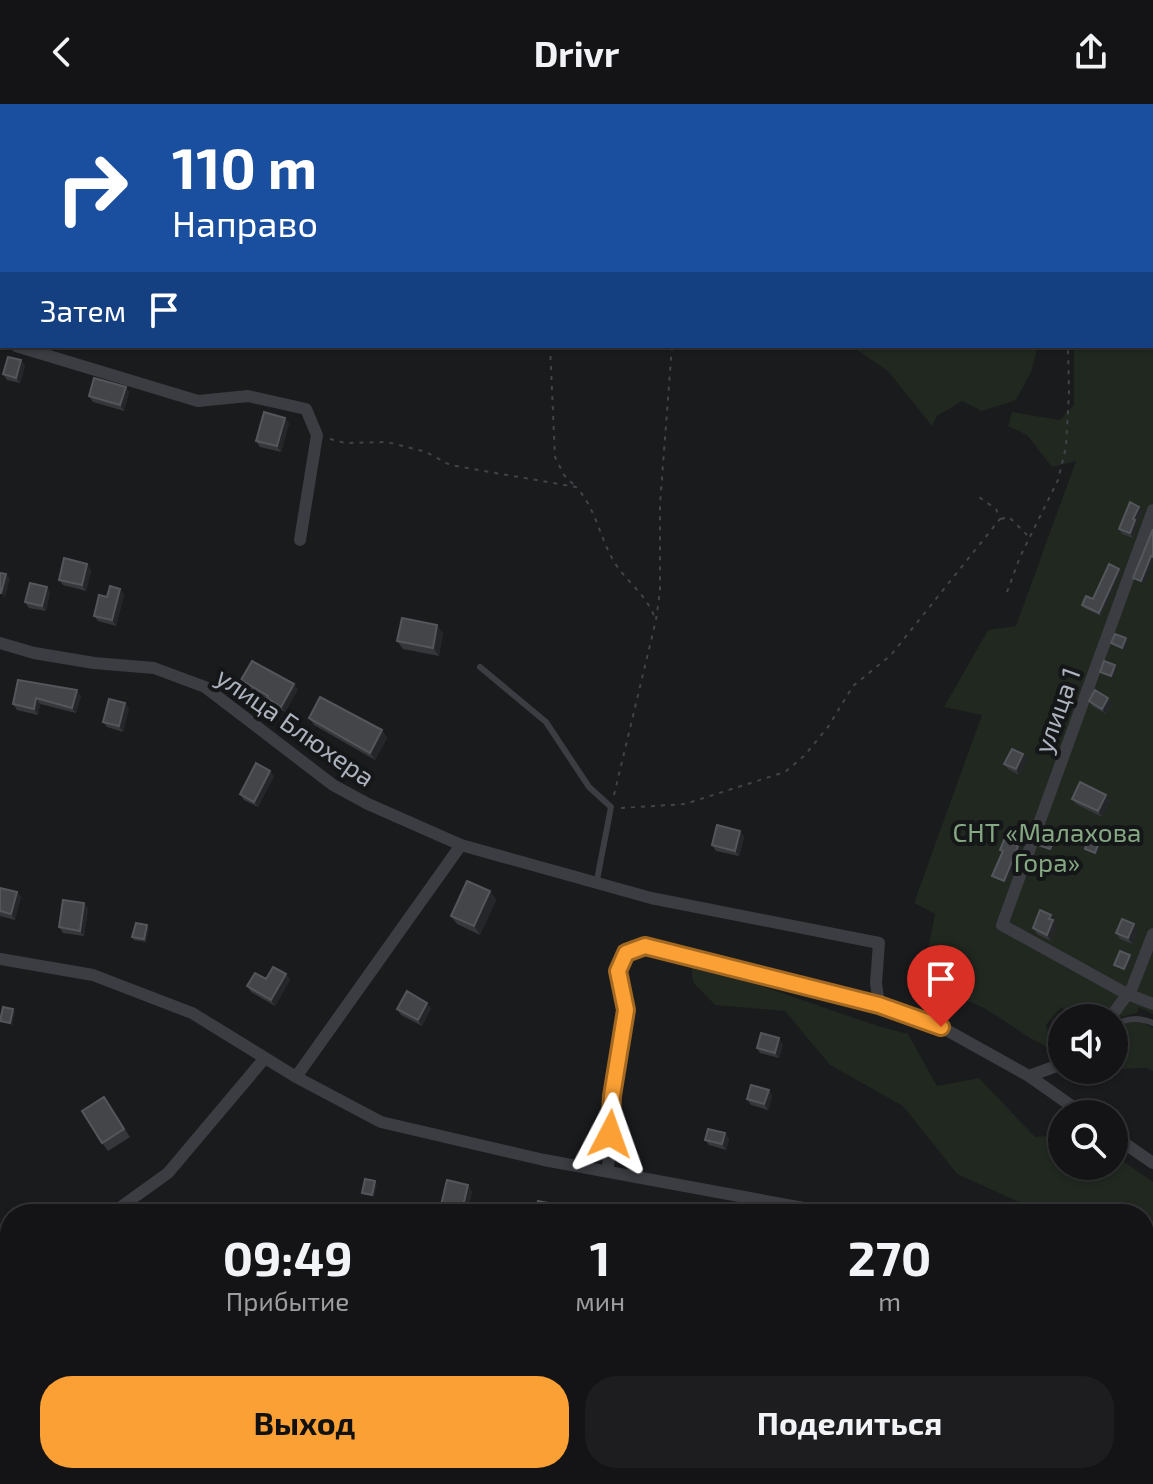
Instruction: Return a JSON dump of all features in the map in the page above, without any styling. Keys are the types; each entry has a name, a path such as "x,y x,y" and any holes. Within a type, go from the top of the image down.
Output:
{"street":[{"path":"23,348 198,401 248,396 306,409 317,435 300,540"},
{"name":"улица 1","path":"1129,991 1002,925 1153,510"},
{"name":"улица Блюхера","path":"0,643 34,653 94,663 154,668 205,687 333,785 461,845 651,898 879,943 876,983 879,1005"},
{"path":"296,1077 461,845"},
{"path":"1120,1004 1129,991 1153,934"},
{"path":"608,1171 612,1096 626,1010 618,971 626,953 645,946 879,1005 941,1027 1029,1076 1063,1100"},
{"path":"0,959 93,975 192,1013 296,1077 381,1122 544,1160 783,1204"},
{"path":"1129,991 1153,1004"},
{"path":"125,1204 168,1173 265,1058"},
{"path":"1029,1076 1048,1069"},
{"path":"1128,1146 1153,1163"}],"lane":[{"path":"480,667 546,722 589,787 611,807 596,885"},
{"path":"1128,1019 1153,1023"}],"path":[{"path":"550,348 555,457 564,475 589,504 606,547 618,567 651,607 656,620"},
{"path":"672,348 660,504 660,591 656,620 611,807 646,808 685,804 785,772 804,756 828,727 853,686 900,645 1000,519 1009,517 1029,537"},
{"path":"1007,592 1029,537 1058,480 1066,447 1068,348"},
{"path":"317,435 345,443 387,442 426,452 450,465 576,487"},
{"path":"979,497 996,509 1000,519"}],"green space":[{"path":"854,348 1037,348 1031,372 1016,400 982,411 962,401 937,416 932,426 888,371"},
{"name":"СНТ «Малахова Гора»","path":"1074,348 1153,348 1153,1014 1139,1007 1137,1013 1128,1015 1128,1004 1048,1004 1048,1047 980,1006 952,997 948,975 930,967 928,949 935,914 914,903 982,715 944,707 988,630 1016,626 1076,461 1052,467 1027,435 1008,426 1012,412 1060,420 1074,405"},
{"path":"691,962 908,1034 937,1086 979,1078 1035,1137 1048,1136 1048,1180 1128,1180 1128,1165 1153,1182 1153,1204 1023,1204 957,1174 903,1106 830,1065 785,1011 715,1005 693,982"},
{"path":"1128,1022 1141,1022 1153,1028 1153,1071 1128,1069"}],"building":[{"path":"8,357 21,360 16,378 3,374"},
{"path":"94,378 126,387 120,405 89,396"},
{"path":"264,412 285,418 277,446 256,441"},
{"path":"1130,502 1139,507 1130,533 1119,529"},
{"path":"1153,529 1153,557 1141,581 1133,578"},
{"path":"64,558 87,564 82,585 59,580"},
{"path":"1109,564 1119,569 1099,613 1082,605 1086,596 1093,599"},
{"path":"0,573 6,574 1,593 0,593"},
{"path":"30,583 47,587 42,606 25,602"},
{"path":"110,586 120,589 112,620 94,616 99,595 107,597"},
{"path":"402,618 437,625 433,648 397,641"},
{"path":"1115,634 1126,638 1122,648 1111,643"},
{"path":"252,661 294,684 281,707 241,680"},
{"path":"1104,661 1115,665 1111,676 1100,672"},
{"path":"18,680 77,690 72,708 36,698 34,709 13,704"},
{"path":"1095,690 1108,698 1102,709 1089,701"},
{"path":"320,697 382,730 370,753 309,718"},
{"path":"109,699 125,703 119,726 103,722"},
{"path":"1012,749 1023,754 1016,769 1004,764"},
{"path":"256,763 270,771 254,802 240,794"},
{"path":"1080,782 1106,795 1098,811 1072,799"},
{"path":"717,825 740,831 735,851 712,845"},
{"path":"1042,834 1054,839 1050,849 1038,845"},
{"path":"1088,838 1099,842 1095,853 1085,849"},
{"path":"1004,840 1018,846 1004,881 992,876 1003,851 1000,850"},
{"path":"467,881 490,891 474,926 451,916"},
{"path":"0,888 17,892 11,914 0,911"},
{"path":"63,900 84,903 80,931 59,927"},
{"path":"1040,910 1051,915 1049,919 1053,920 1047,935 1033,928"},
{"path":"1122,919 1134,924 1128,938 1116,933"},
{"path":"136,923 147,925 144,939 132,937"},
{"path":"1120,951 1130,955 1124,969 1114,965"},
{"path":"273,967 286,974 271,1000 247,986 255,973 266,979"},
{"path":"407,991 427,1003 418,1020 397,1009"},
{"path":"3,1007 13,1009 10,1023 0,1021"},
{"path":"761,1033 779,1038 775,1053 757,1048"},
{"path":"751,1085 769,1090 764,1104 747,1099"},
{"path":"104,1097 124,1129 102,1143 82,1111"},
{"path":"708,1129 725,1133 722,1144 705,1140"},
{"path":"365,1179 375,1181 372,1195 362,1193"},
{"path":"447,1180 468,1185 463,1204 441,1204"}],"route":[{"path":"610,1134 612,1096 626,1010 618,971 626,953 645,946 879,1005 941,1027"}]}
